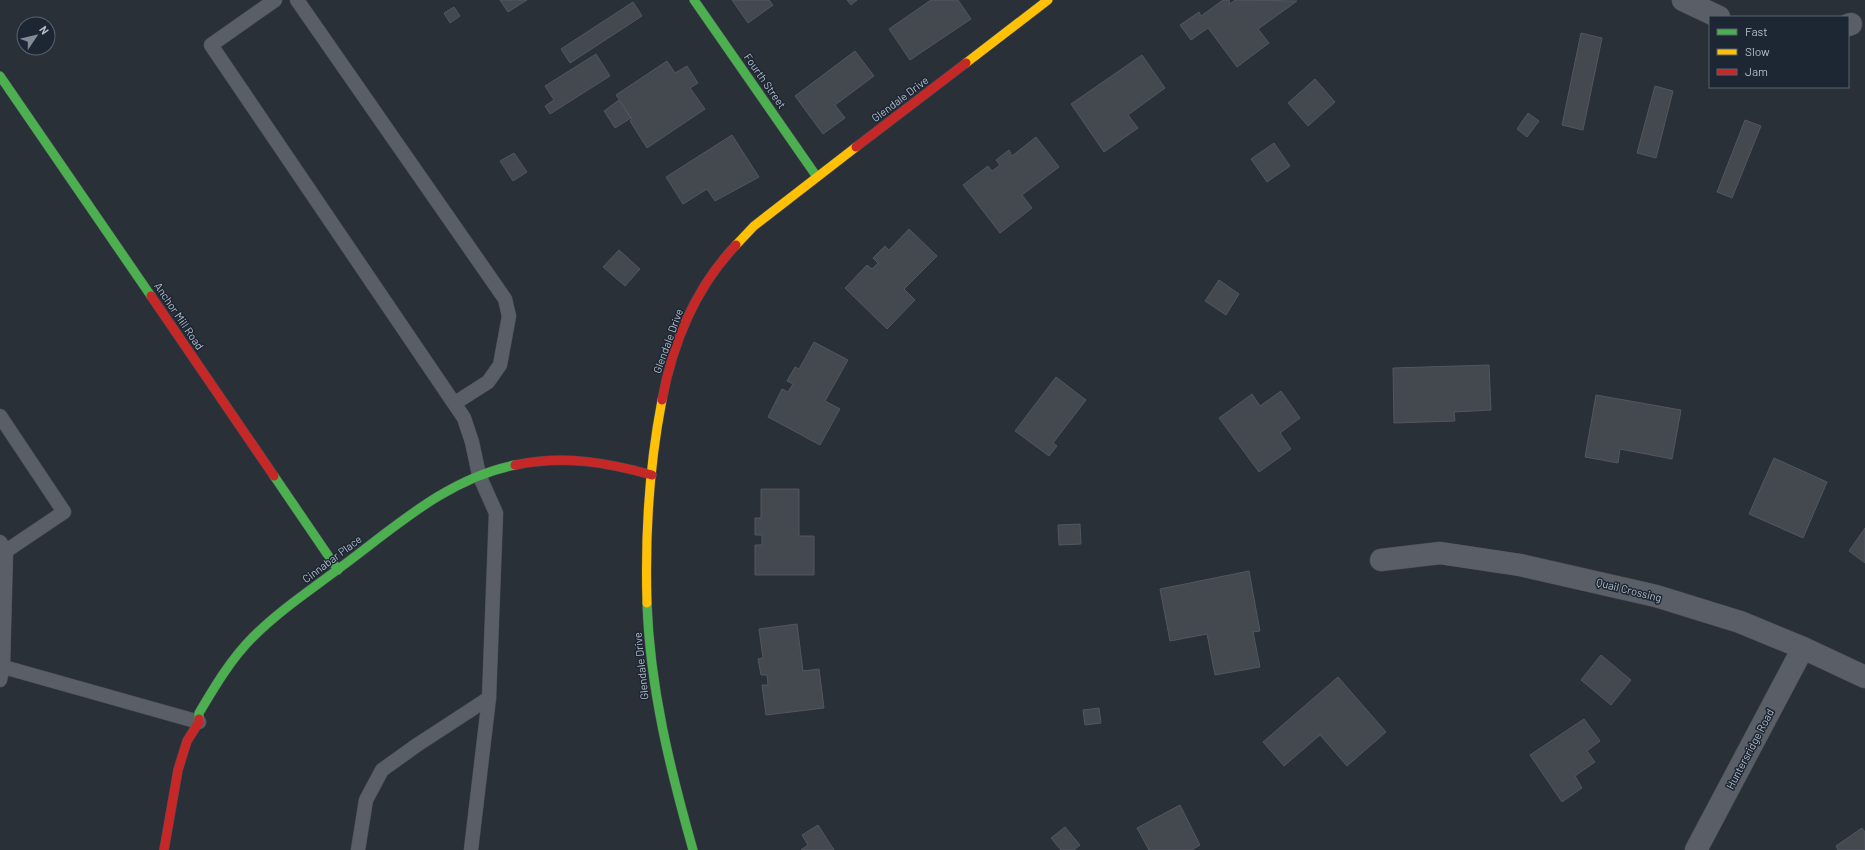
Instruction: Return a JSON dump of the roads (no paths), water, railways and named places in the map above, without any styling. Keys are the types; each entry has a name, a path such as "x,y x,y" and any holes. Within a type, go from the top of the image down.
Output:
{"street":[{"name":"Fourth Street","path":"694,0 817,177"},
{"name":"Glendale Drive","path":"693,850 670,770 655,693 647,617 647,537 660,406 669,367 681,332 700,291 724,256 754,226 1048,0"},
{"path":"1683,0 1717,16"},
{"name":"Anchor Mill Road","path":"0,76 338,570"},
{"name":"Cinnabar Place","path":"164,850 178,770 187,741 199,722 200,713 215,686 233,660 253,637 276,616 422,506 445,491 479,475 520,462 573,458 626,466 652,475"},
{"name":"Quail Crossing","path":"1381,560 1440,553 1520,565 1656,596 1740,622 1803,648 1865,677"},
{"name":"Huntersridge Road","path":"1696,850 1803,648"}],"lane":[{"path":"275,0 211,45 455,402 464,418 472,442 479,475 496,514 489,698 471,850"},
{"path":"297,0 506,299 509,316 500,365 488,382 455,402"},
{"path":"0,416 64,512 3,547 1,671 199,722"},
{"path":"358,850 366,800 382,770 417,744 489,698"}]}
